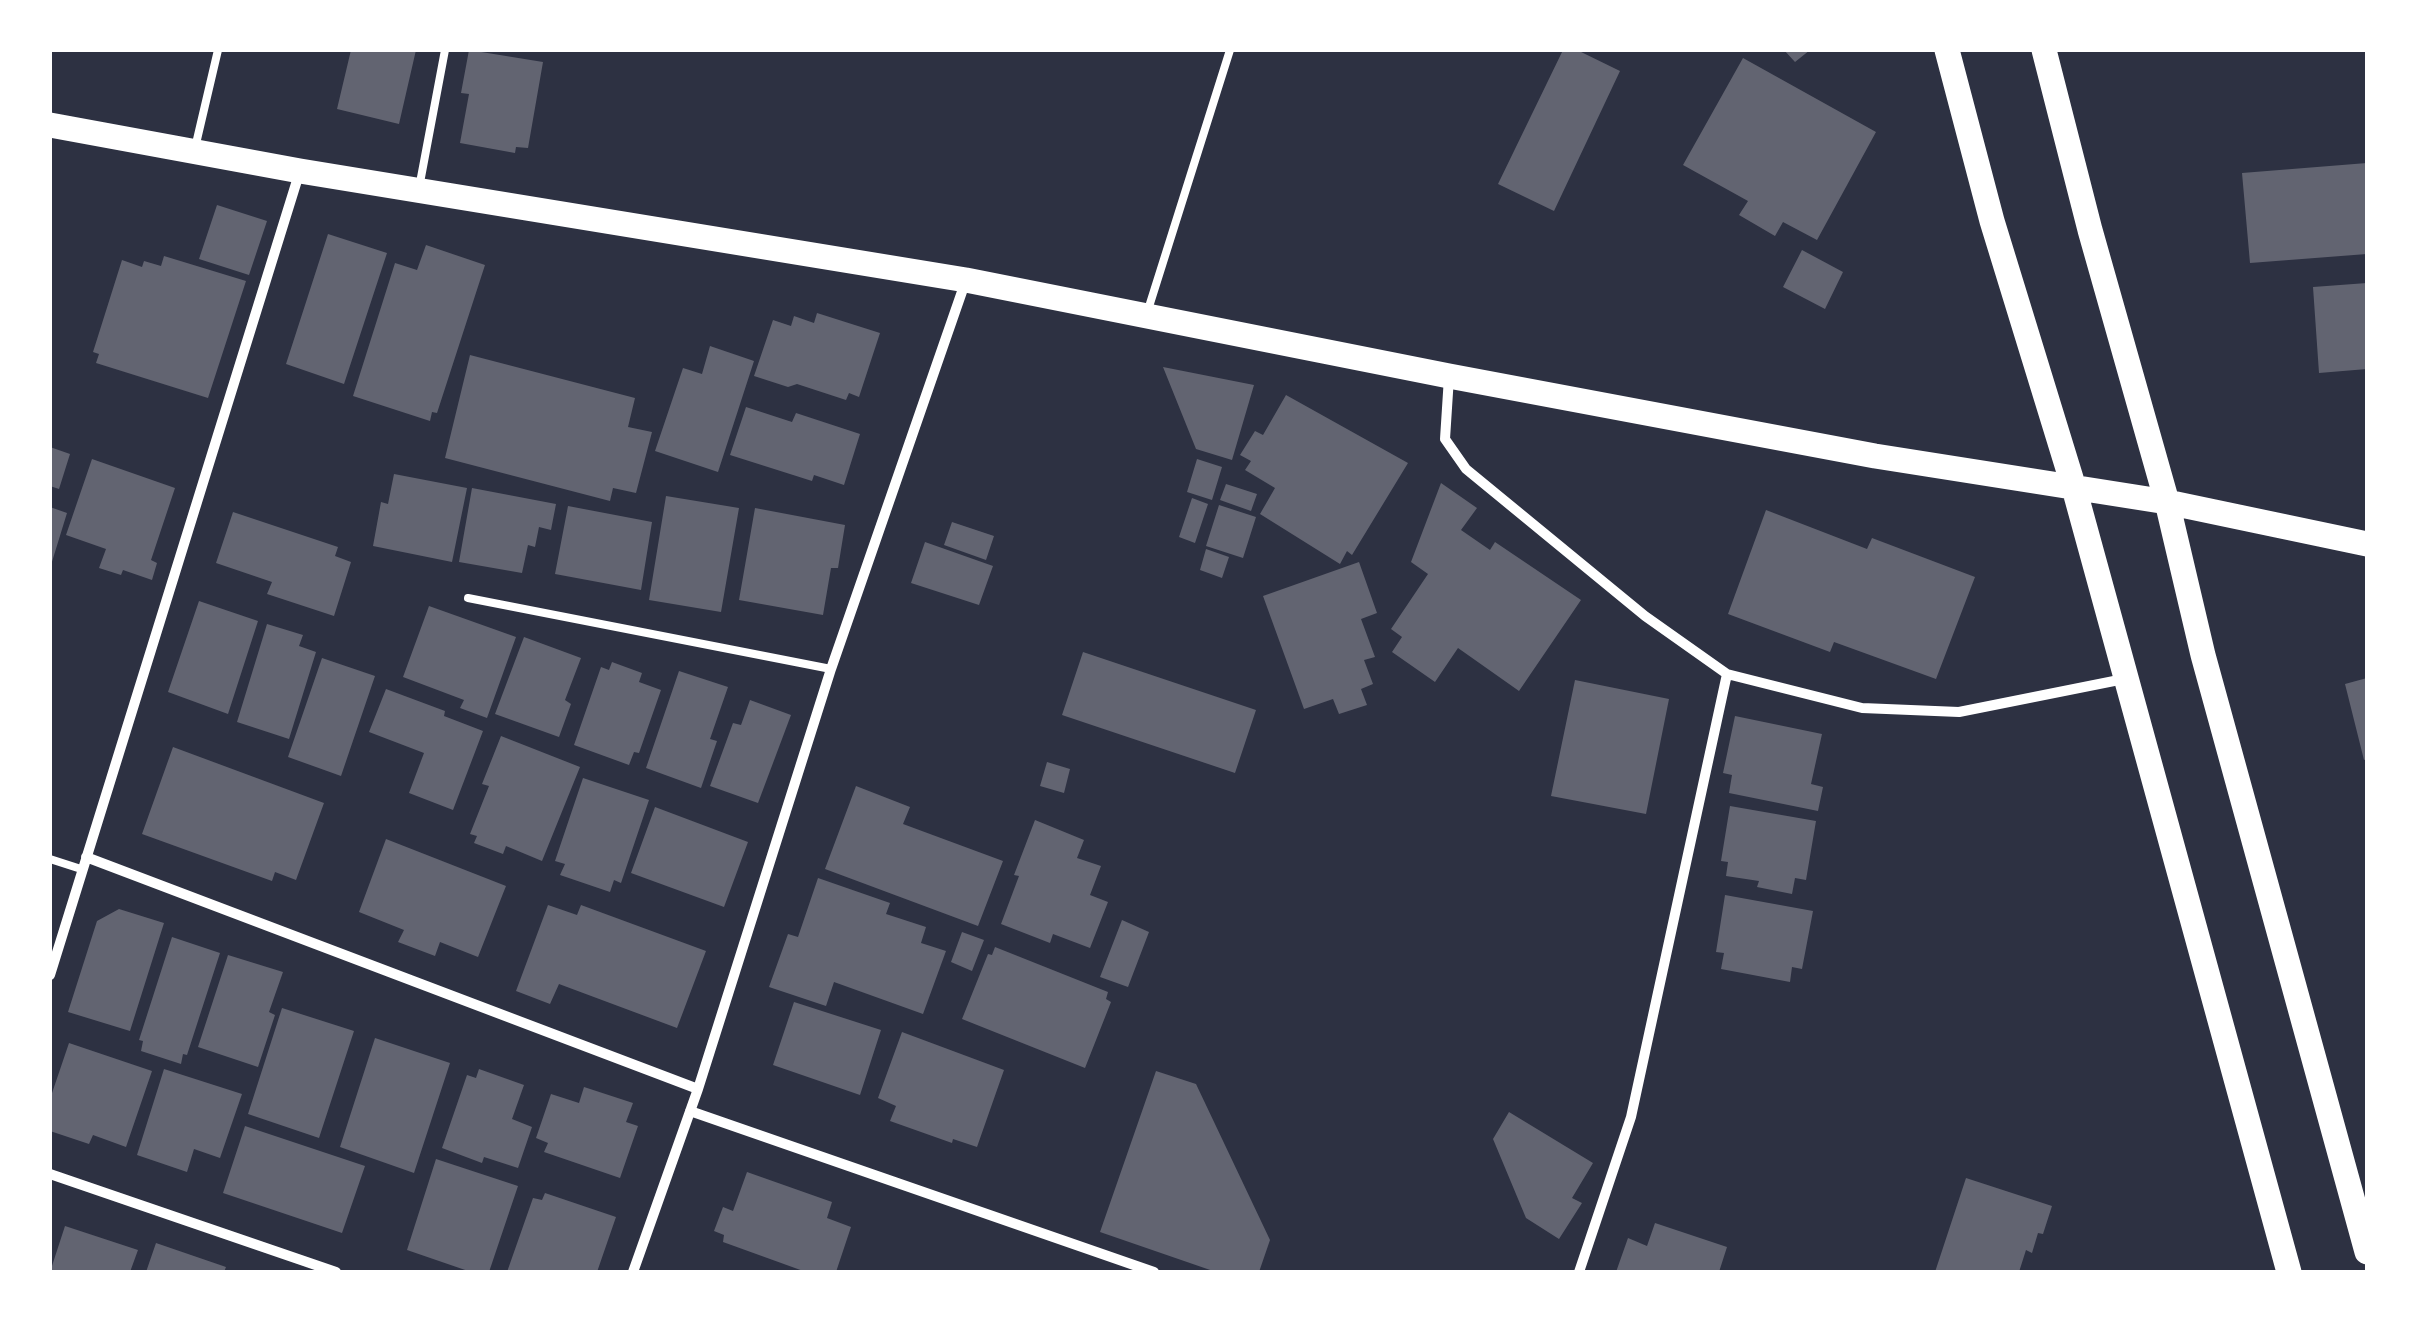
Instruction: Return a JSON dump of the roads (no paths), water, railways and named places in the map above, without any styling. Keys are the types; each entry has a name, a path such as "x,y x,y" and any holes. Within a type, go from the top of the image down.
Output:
{"main road":[{"path":"1947,50 1992,221 2074,488 2289,1272"},
{"path":"2044,50 2167,502 2203,655 2367,1252"},
{"path":"50,125 300,171 966,280 1449,376 1875,456 2167,502 2367,544"}],"street":[{"path":"50,975 300,171"},
{"path":"633,1272 698,1089 831,669 966,280"},
{"path":"1449,376 1445,439 1466,469 1645,616 1727,674 1862,708 1959,712 2124,679"},
{"path":"1580,1272 1631,1116 1727,674"},
{"path":"86,857 698,1089"},
{"path":"690,1111 1154,1272"},
{"path":"50,1174 336,1272"}],"lane":[{"path":"194,151 218,50"},
{"path":"418,190 445,50"},
{"path":"1146,316 1230,50"},
{"path":"468,598 831,669"},
{"path":"50,859 81,870"}]}
